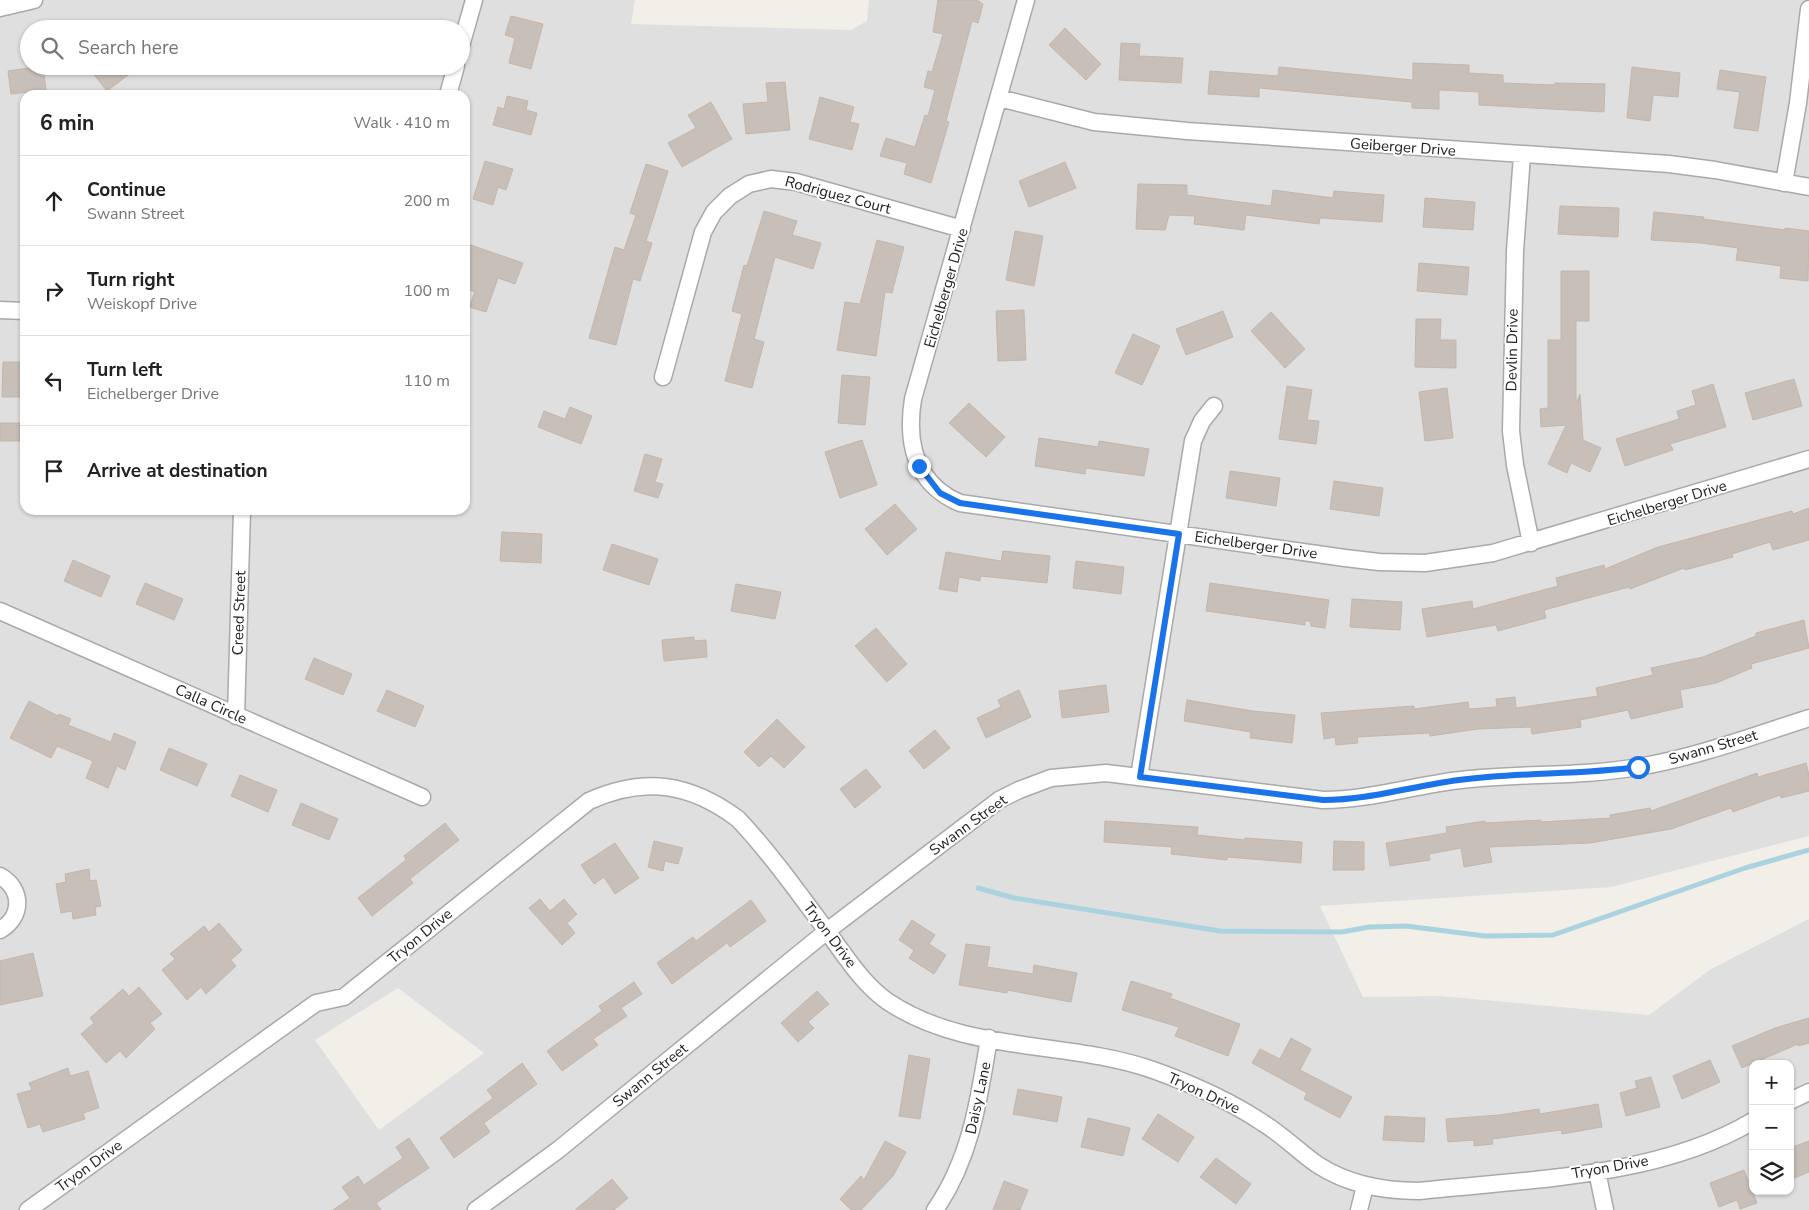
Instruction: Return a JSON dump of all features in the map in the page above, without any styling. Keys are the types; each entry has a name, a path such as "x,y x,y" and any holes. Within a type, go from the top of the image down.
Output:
{"street":[{"path":"0,8 34,0"},
{"path":"468,20 474,0"},
{"name":"Eichelberger Drive","path":"1026,0 913,399 910,421 911,444 925,476 940,493 960,503 1380,562 1425,563 1459,560 1531,544 1809,459"},
{"path":"1784,183 1798,103 1809,9"},
{"path":"449,90 454,75"},
{"name":"Geiberger Drive","path":"999,98 1094,122 1187,132 1669,164 1715,170 1809,187"},
{"name":"Devlin Drive","path":"1522,155 1515,251 1511,431 1515,465 1531,544"},
{"name":"Rodriguez Court","path":"663,377 705,227 721,204 750,184 772,179 796,182 962,229"},
{"path":"0,310 20,311"},
{"path":"1140,777 1193,441 1202,421 1214,406"},
{"name":"Creed Street","path":"236,716 242,515"},
{"name":"Calla Circle","path":"0,611 422,797"},
{"name":"Swann Street","path":"476,1210 558,1150 827,931 998,800 1051,778 1074,774 1106,773 1323,800 1346,800 1458,780 1515,775 1604,772 1638,767 1694,755 1809,718"},
{"name":"Tryon Drive","path":"28,1210 316,1003 344,997 570,814 589,801 610,791 632,786 655,785 684,791 720,805 746,827 868,984 904,1012 967,1035 1106,1058 1150,1069 1193,1086 1264,1123 1324,1168 1365,1186 1385,1190 1419,1191 1617,1169 1662,1158 1694,1147 1749,1123"},
{"path":"0,876 8,880 15,890 18,901 16,912 11,922 0,930"},
{"name":"Daisy Lane","path":"935,1210 960,1167 971,1135 977,1115 989,1038"},
{"path":"1794,1099 1809,1092"},
{"path":"1597,1171 1605,1210"},
{"path":"1359,1210 1365,1186"}],"shaded area":[{"path":"0,0 635,0 631,24 851,30 867,21 869,0 1809,0 1809,836 1611,887 1320,906 1363,997 1440,996 1649,1015 1711,969 1809,919 1809,1210 0,1210","holes":["398,988 484,1053 379,1130 315,1040"]}],"building":[{"path":"938,0 977,0 983,4 978,23 972,21 946,121 949,122 931,183 904,174 907,163 880,156 886,138 915,147 925,115 928,116 935,90 924,87 928,71 932,72 943,34 933,32"},
{"path":"511,16 543,24 531,69 509,63 515,38 505,35"},
{"path":"1065,28 1101,64 1086,80 1049,45"},
{"path":"1121,43 1140,44 1139,56 1183,58 1181,83 1119,80"},
{"path":"1413,63 1469,65 1469,73 1503,75 1503,83 1605,84 1604,112 1479,105 1479,92 1439,90 1439,109 1412,108 1412,102 1259,88 1259,97 1208,94 1210,71 1278,76 1279,67 1413,80"},
{"path":"1632,67 1680,73 1678,97 1653,95 1650,121 1627,118"},
{"path":"20,69 20,75 44,75 46,90 20,90 20,93 11,94 8,71"},
{"path":"1720,70 1766,77 1758,131 1734,128 1740,92 1717,89"},
{"path":"94,75 128,75 108,90 106,90"},
{"path":"785,82 790,130 746,134 743,104 768,102 766,83"},
{"path":"507,96 528,101 526,110 537,113 531,135 493,125 498,107 504,109"},
{"path":"820,97 854,107 850,122 859,124 852,150 809,139"},
{"path":"711,102 732,139 682,167 668,143 696,128 688,115"},
{"path":"485,161 513,169 506,190 498,187 493,205 473,199"},
{"path":"1065,162 1076,188 1029,207 1019,181"},
{"path":"646,164 668,171 646,241 652,243 640,281 633,279 616,345 589,338 615,247 624,250 636,215 630,213"},
{"path":"1138,184 1187,185 1187,195 1271,206 1273,190 1333,198 1334,191 1384,195 1382,222 1320,218 1319,224 1246,215 1244,230 1194,224 1195,216 1169,215 1165,230 1136,229"},
{"path":"1425,198 1475,202 1473,230 1423,227"},
{"path":"1560,206 1619,208 1618,237 1558,234"},
{"path":"764,211 797,221 792,235 821,243 813,269 775,257 754,339 764,342 752,388 725,381 742,314 732,311 744,265 747,266"},
{"path":"1654,212 1704,217 1703,219 1785,230 1785,228 1809,231 1808,281 1780,278 1781,266 1736,260 1738,248 1701,243 1651,240"},
{"path":"1015,231 1043,236 1034,286 1006,280"},
{"path":"877,240 904,247 892,293 885,292 876,356 837,350 845,302 860,304"},
{"path":"470,245 523,263 515,284 498,278 486,312 470,307 475,292 470,290"},
{"path":"1419,263 1469,267 1467,295 1417,291"},
{"path":"1561,271 1589,271 1589,321 1576,321 1576,403 1580,394 1583,440 1601,448 1590,472 1571,463 1567,473 1548,464 1566,425 1541,427 1540,409 1548,408 1548,340 1561,340"},
{"path":"1024,310 1026,360 998,361 996,311"},
{"path":"1223,311 1233,337 1186,355 1176,329"},
{"path":"1271,312 1305,349 1285,368 1251,331"},
{"path":"1416,319 1441,319 1440,340 1456,340 1456,368 1415,367"},
{"path":"1133,334 1160,346 1142,385 1115,373"},
{"path":"3,362 20,362 20,397 2,397"},
{"path":"842,375 870,377 865,425 838,423"},
{"path":"1794,379 1802,406 1753,420 1745,393"},
{"path":"1713,384 1726,427 1670,444 1673,450 1625,466 1616,439 1679,419 1677,411 1696,405 1692,391"},
{"path":"1287,386 1312,390 1307,420 1319,421 1316,444 1279,439"},
{"path":"1447,388 1453,438 1425,441 1419,392"},
{"path":"969,403 1005,437 986,457 949,423"},
{"path":"570,407 592,416 581,444 538,427 544,411 565,419"},
{"path":"0,423 20,423 20,441 0,441"},
{"path":"1039,438 1098,447 1099,441 1149,449 1144,476 1086,468 1085,474 1035,466"},
{"path":"862,440 877,485 840,498 825,452"},
{"path":"645,454 662,459 655,482 663,484 658,498 634,491"},
{"path":"1230,471 1280,478 1276,506 1226,498"},
{"path":"1334,481 1383,488 1379,516 1330,509"},
{"path":"895,504 917,529 887,555 865,529"},
{"path":"1809,508 1809,540 1773,550 1770,542 1732,554 1733,557 1685,570 1684,568 1630,589 1629,587 1544,610 1546,618 1498,631 1496,625 1427,637 1422,609 1472,601 1473,609 1558,586 1556,578 1604,565 1605,569 1658,547 1792,511 1793,514"},
{"path":"502,532 542,534 541,563 500,561"},
{"path":"612,544 658,559 649,585 603,570"},
{"path":"1003,551 1050,556 1047,583 981,576 980,581 959,577 957,592 939,589 946,552 1001,561"},
{"path":"73,560 110,576 101,597 64,581"},
{"path":"1076,561 1124,567 1121,594 1073,588"},
{"path":"145,583 183,599 174,620 136,604"},
{"path":"1210,583 1329,600 1325,628 1311,626 1310,621 1305,621 1305,625 1206,611"},
{"path":"736,584 781,592 775,619 731,611"},
{"path":"1352,599 1402,602 1400,630 1350,627"},
{"path":"1804,620 1809,648 1751,664 1752,668 1716,683 1680,690 1683,707 1631,719 1628,710 1580,720 1581,727 1532,734 1531,727 1478,729 1430,736 1430,733 1357,737 1358,743 1336,745 1335,737 1324,739 1321,713 1414,706 1414,709 1468,702 1469,709 1497,707 1496,699 1515,697 1516,708 1598,696 1596,688 1653,675 1651,668 1703,657 1756,636 1756,633"},
{"path":"876,628 907,664 887,682 855,646"},
{"path":"694,637 694,641 706,640 707,657 664,661 662,640"},
{"path":"314,658 352,674 343,695 305,679"},
{"path":"1106,685 1109,712 1062,718 1059,691"},
{"path":"387,690 424,706 415,727 377,711"},
{"path":"1019,690 1031,717 986,738 977,718 1001,707 998,700"},
{"path":"1187,700 1253,711 1295,715 1292,743 1250,738 1251,732 1184,721"},
{"path":"29,701 58,716 59,714 71,719 68,725 111,742 114,733 136,742 125,770 117,766 108,788 86,778 93,761 57,746 51,758 10,738"},
{"path":"777,719 805,747 784,768 771,756 759,767 744,752"},
{"path":"935,730 950,748 924,769 909,751"},
{"path":"169,748 207,764 197,786 160,770"},
{"path":"1806,763 1809,775 1809,791 1781,798 1780,795 1733,812 1731,808 1671,829 1590,843 1489,847 1492,862 1464,867 1461,848 1429,854 1430,860 1390,866 1386,843 1447,833 1446,827 1485,821 1485,823 1541,820 1541,822 1611,818 1610,815 1650,808 1651,811 1757,773 1758,777"},
{"path":"866,769 881,787 855,808 840,789"},
{"path":"240,775 277,790 268,812 231,796"},
{"path":"301,803 338,819 329,840 292,825"},
{"path":"1105,821 1198,827 1197,835 1245,840 1245,838 1302,842 1301,863 1227,857 1227,860 1171,854 1172,847 1104,842"},
{"path":"445,823 459,840 410,879 413,883 372,916 358,898 406,860 404,856"},
{"path":"654,841 683,848 678,864 665,861 663,871 648,867"},
{"path":"1334,841 1364,842 1364,870 1333,870"},
{"path":"615,843 639,878 615,894 604,877 594,884 581,865"},
{"path":"89,869 90,881 96,880 101,906 95,907 96,915 73,919 72,911 61,913 56,884 66,882 65,874"},
{"path":"540,899 550,911 564,899 577,914 567,923 575,933 562,945 529,908"},
{"path":"751,900 766,921 730,947 727,943 672,984 657,963 693,937 696,941"},
{"path":"912,920 935,935 929,944 946,955 934,974 909,958 914,950 899,940"},
{"path":"219,923 242,950 231,960 236,966 206,994 201,987 187,1000 162,970 175,959 170,954 204,926 209,932"},
{"path":"966,944 990,947 987,967 1033,974 1034,965 1077,973 1071,1002 1007,990 1007,993 959,985"},
{"path":"33,953 43,996 0,1005 0,961"},
{"path":"1131,981 1172,994 1170,998 1240,1024 1228,1056 1175,1036 1179,1027 1122,1010"},
{"path":"634,982 642,994 621,1008 627,1016 593,1039 598,1045 562,1071 547,1051 602,1011 599,1006"},
{"path":"139,987 162,1014 150,1023 155,1029 126,1058 120,1051 106,1063 81,1034 94,1023 90,1018 123,989 129,996"},
{"path":"817,991 829,1004 808,1022 814,1028 798,1042 781,1023"},
{"path":"1809,1018 1809,1043 1798,1046 1798,1044 1761,1060 1749,1060 1749,1065 1742,1068 1732,1046 1775,1028"},
{"path":"1291,1038 1311,1049 1300,1070 1352,1097 1340,1118 1304,1099 1307,1093 1252,1063 1260,1049 1280,1059"},
{"path":"909,1055 930,1059 920,1119 899,1116"},
{"path":"1710,1060 1720,1082 1682,1099 1673,1076"},
{"path":"522,1063 537,1084 484,1123 490,1132 454,1158 440,1138 493,1098 487,1090"},
{"path":"68,1068 70,1076 88,1071 99,1108 83,1113 85,1119 43,1132 40,1124 28,1128 17,1094 32,1090 29,1083"},
{"path":"1651,1077 1660,1107 1626,1116 1620,1093 1637,1088 1635,1081"},
{"path":"1018,1089 1062,1097 1057,1122 1013,1114"},
{"path":"1598,1104 1602,1127 1562,1134 1561,1130 1492,1139 1493,1144 1474,1146 1474,1140 1448,1142 1446,1119 1499,1115 1539,1109 1540,1114"},
{"path":"1158,1114 1194,1137 1178,1162 1142,1139"},
{"path":"1385,1116 1425,1118 1424,1142 1383,1140"},
{"path":"1088,1118 1130,1128 1123,1156 1081,1147"},
{"path":"409,1138 429,1168 376,1203 381,1210 333,1210 350,1198 342,1187 358,1176 364,1185 403,1158 396,1147"},
{"path":"885,1141 906,1152 893,1176 861,1210 851,1210 840,1199 861,1176 864,1180"},
{"path":"1809,1141 1809,1172 1794,1178 1794,1150 1794,1147"},
{"path":"1216,1158 1251,1184 1236,1204 1200,1177"},
{"path":"1744,1170 1749,1183 1749,1195 1754,1195 1757,1203 1740,1209 1737,1200 1719,1207 1710,1183"},
{"path":"612,1179 628,1198 614,1210 575,1210"},
{"path":"1004,1181 1028,1190 1020,1210 993,1210"}],"waterway":[{"path":"978,888 1014,898 1220,931 1342,932 1369,927 1406,926 1485,936 1553,935 1745,868 1809,850"}],"route":[{"path":"919,466 940,493 960,503 1179,534 1140,777 1323,800 1346,800 1458,780 1515,775 1604,772 1638,767"}]}
